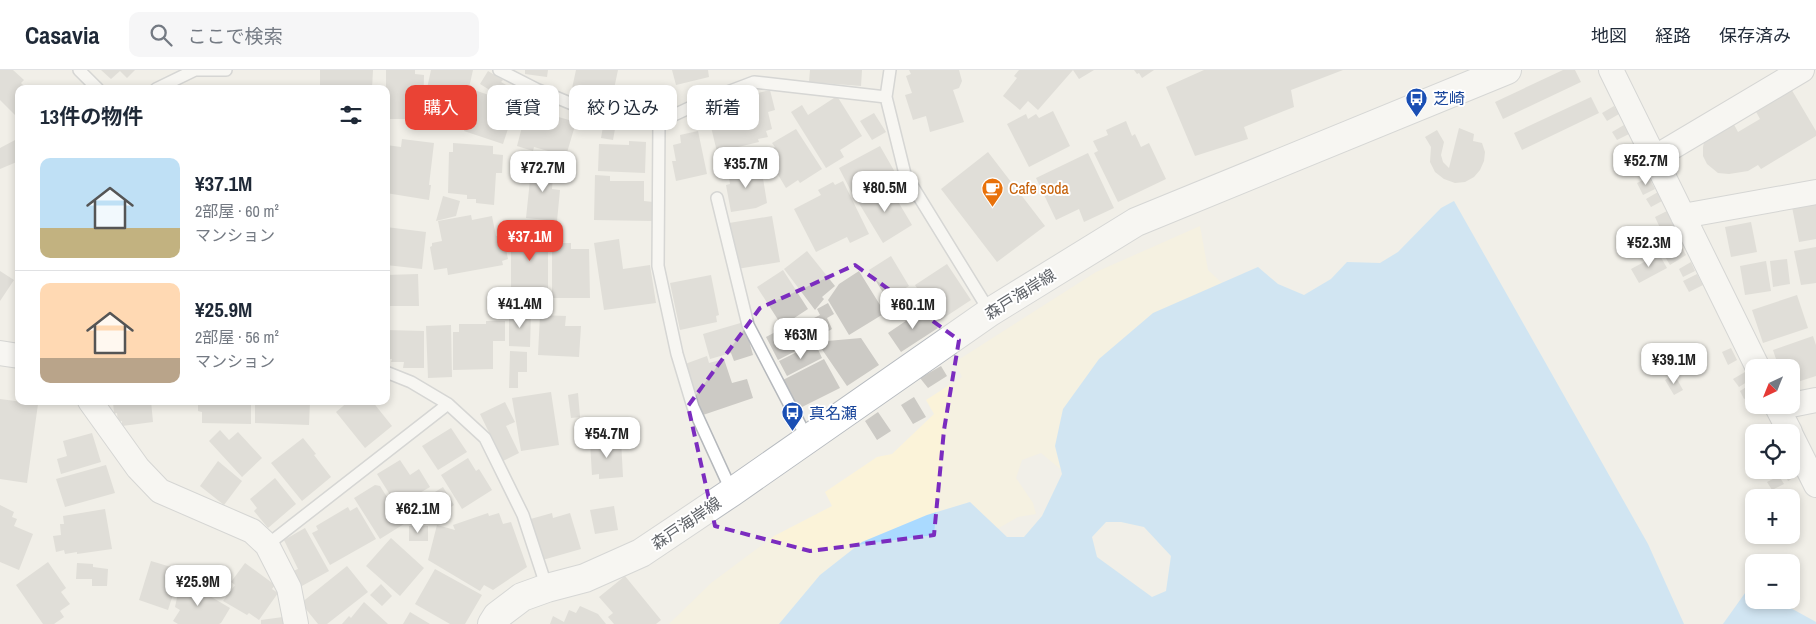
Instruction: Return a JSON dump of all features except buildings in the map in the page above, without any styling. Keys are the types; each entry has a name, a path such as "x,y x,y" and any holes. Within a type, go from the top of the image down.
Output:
{"main road":[{"name":"森戸海岸線","path":"492,624 497,616 522,597 585,578 641,553 808,440 990,312 1136,222 1507,70"}],"street":[{"path":"1611,70 1754,359"},
{"path":"1654,158 1802,70"},
{"path":"1683,216 1816,192"},
{"path":"0,353 15,355"},
{"path":"1800,403 1816,400"},
{"path":"93,405 138,468 160,491 252,531 268,545 289,588 296,624"},
{"path":"1800,453 1816,486"}],"lane":[{"path":"79,70 94,85"},
{"path":"164,85 195,70 226,70"},
{"path":"498,70 569,103"},
{"path":"890,70 886,97 905,174 990,312"},
{"path":"677,114 754,82 886,97"},
{"path":"659,130 658,266 677,354 693,407 732,492"},
{"path":"717,198 748,325 808,440"},
{"path":"390,374 411,382 448,404 485,438 523,515 547,588"},
{"path":"268,545 448,404"}],"highlighted area":[{"path":"855,265 959,340 944,430 934,535 810,551 715,526 688,406 760,308"}],"sand":[{"path":"1200,226 1208,270 1238,298 1070,477 1041,453 1022,460 1016,478 1033,503 1036,514 1018,517 997,529 970,502 927,515 862,542 820,575 779,624 669,624 711,583 774,536 832,506 825,492 877,457 892,454 934,414 926,400 962,377 955,362 1096,272"}],"water":[{"path":"1454,201 1648,544 1684,624 779,624 820,575 862,542 927,515 970,502 1007,537 1024,537 1042,516 1062,474 1055,446 1063,409 1099,359 1153,313 1258,267 1278,284 1304,295 1331,279 1347,262 1380,263 1398,252 1441,208","holes":["1106,522 1121,522 1144,527 1171,556 1166,591 1152,597 1097,557 1092,537"]},
{"path":"1745,593 1745,609 1792,609 1816,622 1816,624 1723,624"}],"place":[{"name":"芝崎","path":"1417,117"},
{"name":"Cafe soda","path":"993,207"},
{"name":"真名瀬","path":"793,432"}]}
